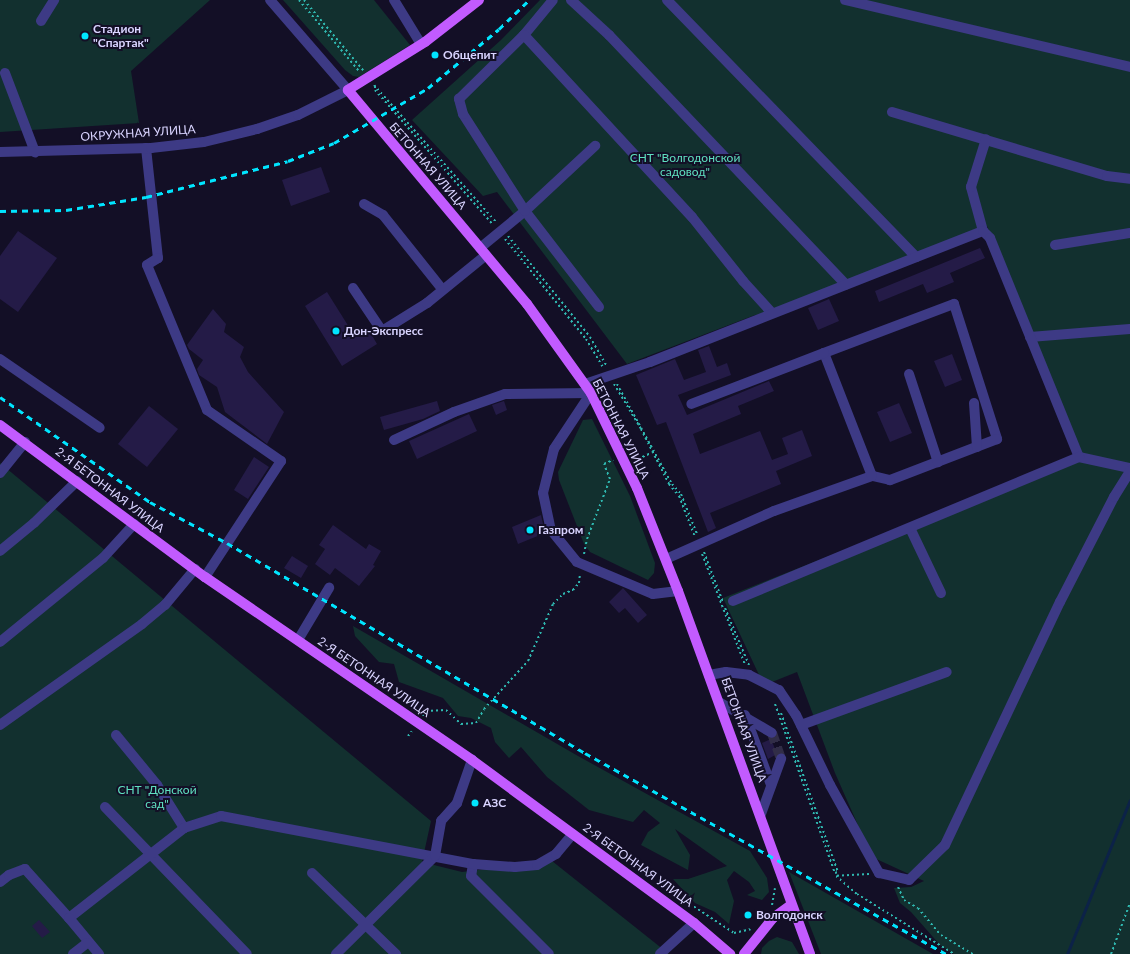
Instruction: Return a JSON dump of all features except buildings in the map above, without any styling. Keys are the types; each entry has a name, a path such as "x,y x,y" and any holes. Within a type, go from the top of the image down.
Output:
{"main road":[{"name":"ОКРУЖНАЯ УЛИЦА","path":"348,90 421,44 479,0"},
{"name":"БЕТОННАЯ УЛИЦА","path":"348,90 527,304 592,393 622,456 666,559 761,814 791,906 810,954"},
{"name":"2-Я БЕТОННАЯ УЛИЦА","path":"0,425 25,442 205,577 472,760 694,923 730,954"},
{"path":"744,954 773,918 791,906"}],"street":[{"path":"41,21 54,0"},
{"name":"БЕТОННАЯ УЛИЦА","path":"270,0 348,90"},
{"path":"394,0 421,44"},
{"path":"552,0 524,35 459,99 463,114 525,211 599,307"},
{"path":"571,0 609,35 846,285"},
{"path":"667,0 916,257"},
{"path":"845,0 1130,67"},
{"path":"524,35 678,200 772,313"},
{"path":"5,73 35,152"},
{"name":"ОКРУЖНАЯ УЛИЦА","path":"0,152 146,148 204,142 257,129 298,115 348,90"},
{"path":"892,112 1107,176 1130,179"},
{"path":"986,139 972,187 983,231 990,238 1079,458"},
{"path":"353,288 382,331 427,302 442,289 503,230 595,146"},
{"path":"146,148 158,258 147,265 207,410 281,461 205,577"},
{"path":"364,204 383,215 442,289"},
{"path":"585,384 612,375 983,231"},
{"path":"1055,245 1130,233"},
{"path":"666,559 774,511 872,476 890,480 997,439 954,304 824,352 691,404"},
{"path":"1030,337 1130,329"},
{"path":"824,352 872,476"},
{"path":"0,359 100,428"},
{"path":"909,374 938,462"},
{"path":"394,440 454,412 505,394 592,393"},
{"path":"592,393 554,449 543,493 551,530 577,562 653,594 678,591"},
{"path":"974,403 977,447"},
{"path":"0,473 25,442"},
{"path":"709,675 726,672 749,675 779,690 801,725 830,785 879,873 894,878 909,880 945,845 1060,602 1114,497 1130,470 1079,458 733,602"},
{"path":"0,551 34,523 77,481"},
{"path":"0,642 103,558 134,524"},
{"path":"910,528 941,593"},
{"path":"0,724 148,619 165,605 195,569"},
{"path":"298,640 329,588"},
{"path":"801,725 947,672"},
{"path":"719,702 745,715 772,733"},
{"path":"745,715 771,785"},
{"path":"116,735 157,785 184,828"},
{"path":"761,814 781,759"},
{"path":"336,954 435,856 441,821 457,803 472,760"},
{"path":"105,807 150,856 247,954"},
{"path":"69,918 184,828 221,816 473,864 515,867 537,865 556,854 573,834"},
{"path":"473,864 471,876 549,954"},
{"path":"0,882 9,875 25,869 69,918 87,943 99,954"},
{"path":"312,873 396,954"},
{"path":"660,954 694,923"},
{"path":"73,954 87,943"}],"path":[{"path":"300,0 358,71"},
{"path":"304,0 364,71"},
{"path":"375,90 375,85 503,230 590,337 672,484 681,494 750,666"},
{"path":"583,561 587,539 610,479 604,464 634,451 638,459 653,452"},
{"path":"426,711 446,710 461,724 476,723 484,709 528,661 553,604 579,583 582,568"},
{"path":"776,701 837,873 836,876 857,894 954,954"},
{"path":"836,876 879,873"},
{"path":"894,878 904,900 918,908 941,935 973,954"},
{"path":"771,907 774,901 774,885"},
{"path":"1111,954 1130,903"},
{"path":"690,904 734,933 754,928"}],"green space":[{"name":"Стадион \"Спартак\"","path":"0,0 210,0 131,71 139,123 0,132"},
{"path":"283,0 374,0 410,45 359,77 353,76 345,70"},
{"name":"СНТ \"Волгодонской садовод\"","path":"540,0 1130,0 1130,954 954,954 940,945 911,912 900,903 894,888 911,887 924,881 872,857 835,773 797,672 772,682 760,677 723,598 1029,477 1080,451 987,226 767,314 755,315 627,364 497,192 483,196 412,120 501,40"},
{"path":"592,419 630,496 655,563 654,573 648,580 590,552 584,544 559,480 558,472 583,420"},
{"name":"СНТ \"Донской сад\"","path":"0,463 431,821 422,862 462,872 552,861 669,954 0,954"},
{"path":"353,626 578,756 750,851 767,878 769,892 762,900 747,895 755,891 749,882 734,871 727,880 734,901 729,924 715,912 695,903 673,879 688,879 727,866 675,829 690,855 688,870 641,845 648,832 660,823 644,810 633,822 589,810 547,777 521,747 509,758 495,742 491,728 471,718 458,716 443,698 399,682 394,664 379,662 355,636"},
{"path":"789,872 933,954 821,954"},
{"path":"777,937 792,942 799,954 761,954 762,948 769,941"}],"waterway":[{"path":"1067,954 1130,800"}],"tunnel":[{"path":"772,733 781,759"}],"railway":[{"path":"0,211 66,210 146,197 288,161 334,143 428,88 499,29 529,0"},
{"path":"0,397 150,502 227,543 585,753 946,954"}],"place":[{"name":"Стадион \"Спартак\"","path":"85,36"},
{"name":"Общепит","path":"435,55"},
{"name":"Дон-Экспресс","path":"336,331"},
{"name":"Газпром","path":"530,530"},
{"name":"АЗС","path":"475,803"},
{"name":"Волгодонск","path":"748,915"}]}
